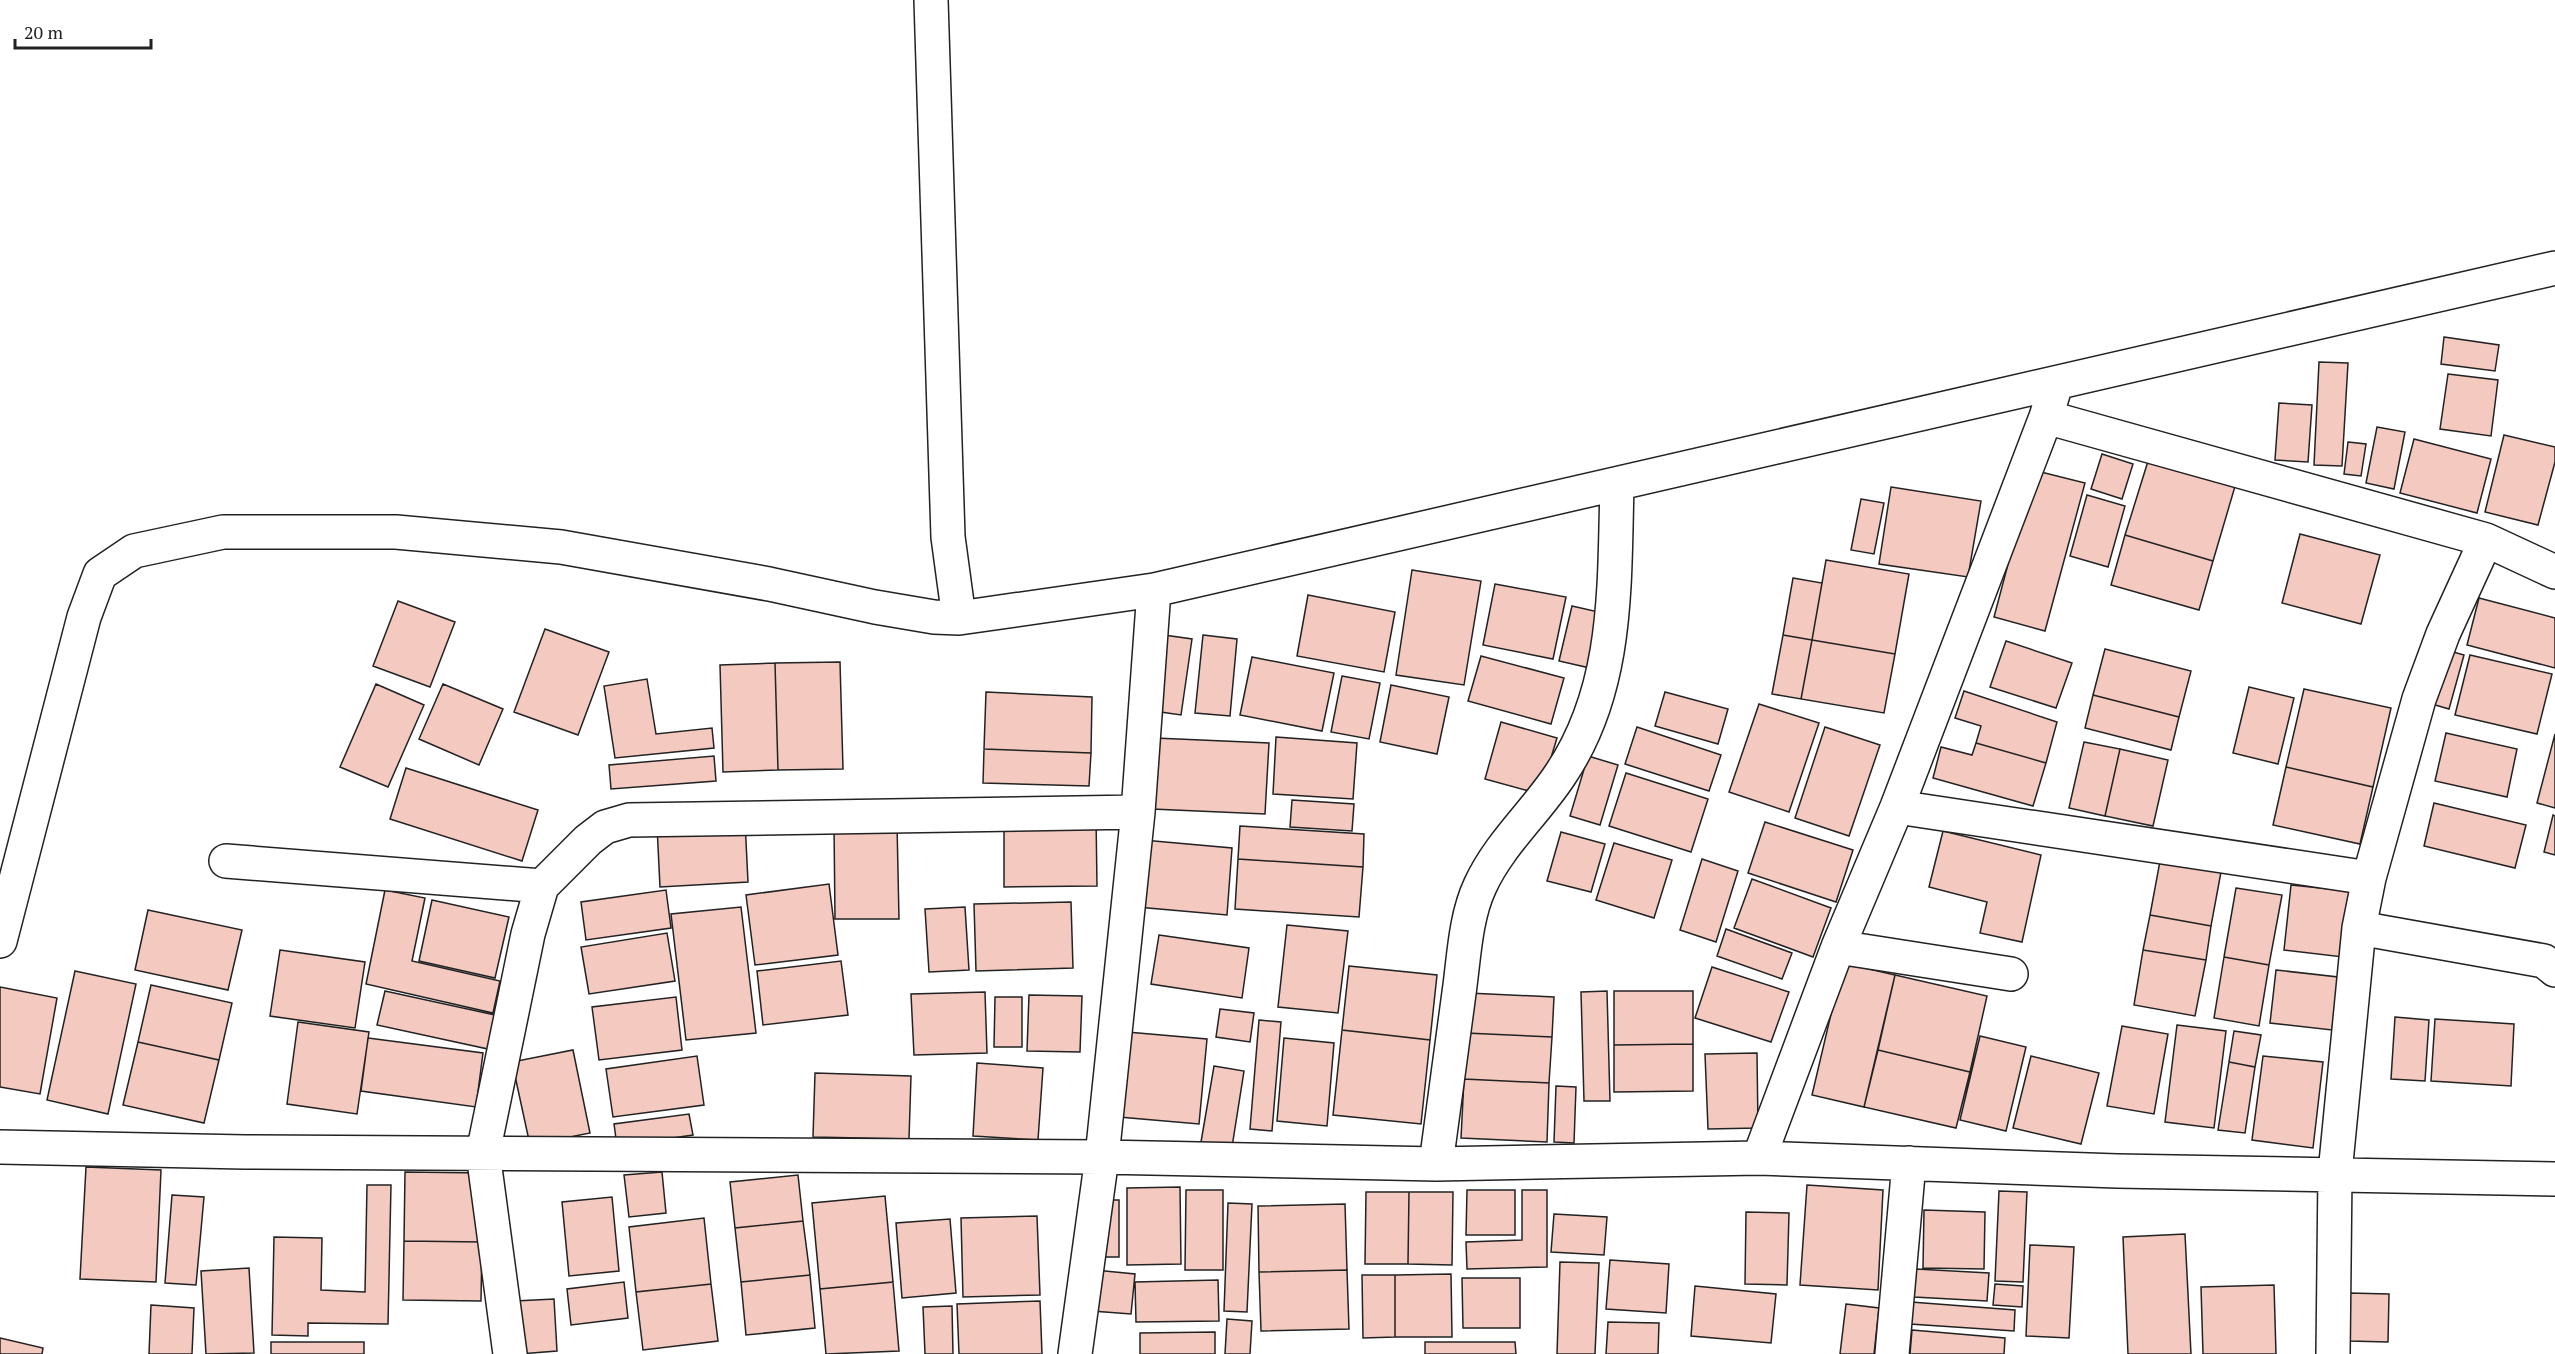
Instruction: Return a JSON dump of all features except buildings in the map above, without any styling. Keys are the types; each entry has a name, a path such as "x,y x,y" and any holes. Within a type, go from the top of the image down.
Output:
{"street":[{"path":"931,0 948,537 957,606"},
{"path":"0,941 84,617 100,574 134,551 223,532 396,532 561,546 769,584 875,608 934,617 957,606 1154,590 2555,268"},
{"path":"1759,1158 1838,947 1897,807 2046,417 2056,384"},
{"path":"2046,417 2486,540 2555,572"},
{"path":"1436,1164 1468,926 1480,887 1495,860 1560,775 1588,725 1608,657 1613,610 1617,485"},
{"path":"2333,1354 2335,1173 2359,928 2369,878 2419,699 2443,634 2486,540"},
{"path":"1075,1354 1102,1157 1138,812 1154,590"},
{"path":"1897,807 2369,878"},
{"path":"510,1354 483,1153 528,934 542,886 588,840 605,827 629,820 1138,812"},
{"path":"226,861 542,886"},
{"path":"2359,928 2544,961 2555,970"},
{"path":"1838,947 2011,974"},
{"path":"0,1147 256,1152 1102,1157 1436,1164 1759,1158 2117,1171 2335,1173 2555,1179"},
{"path":"1892,1354 1909,1163"}]}
